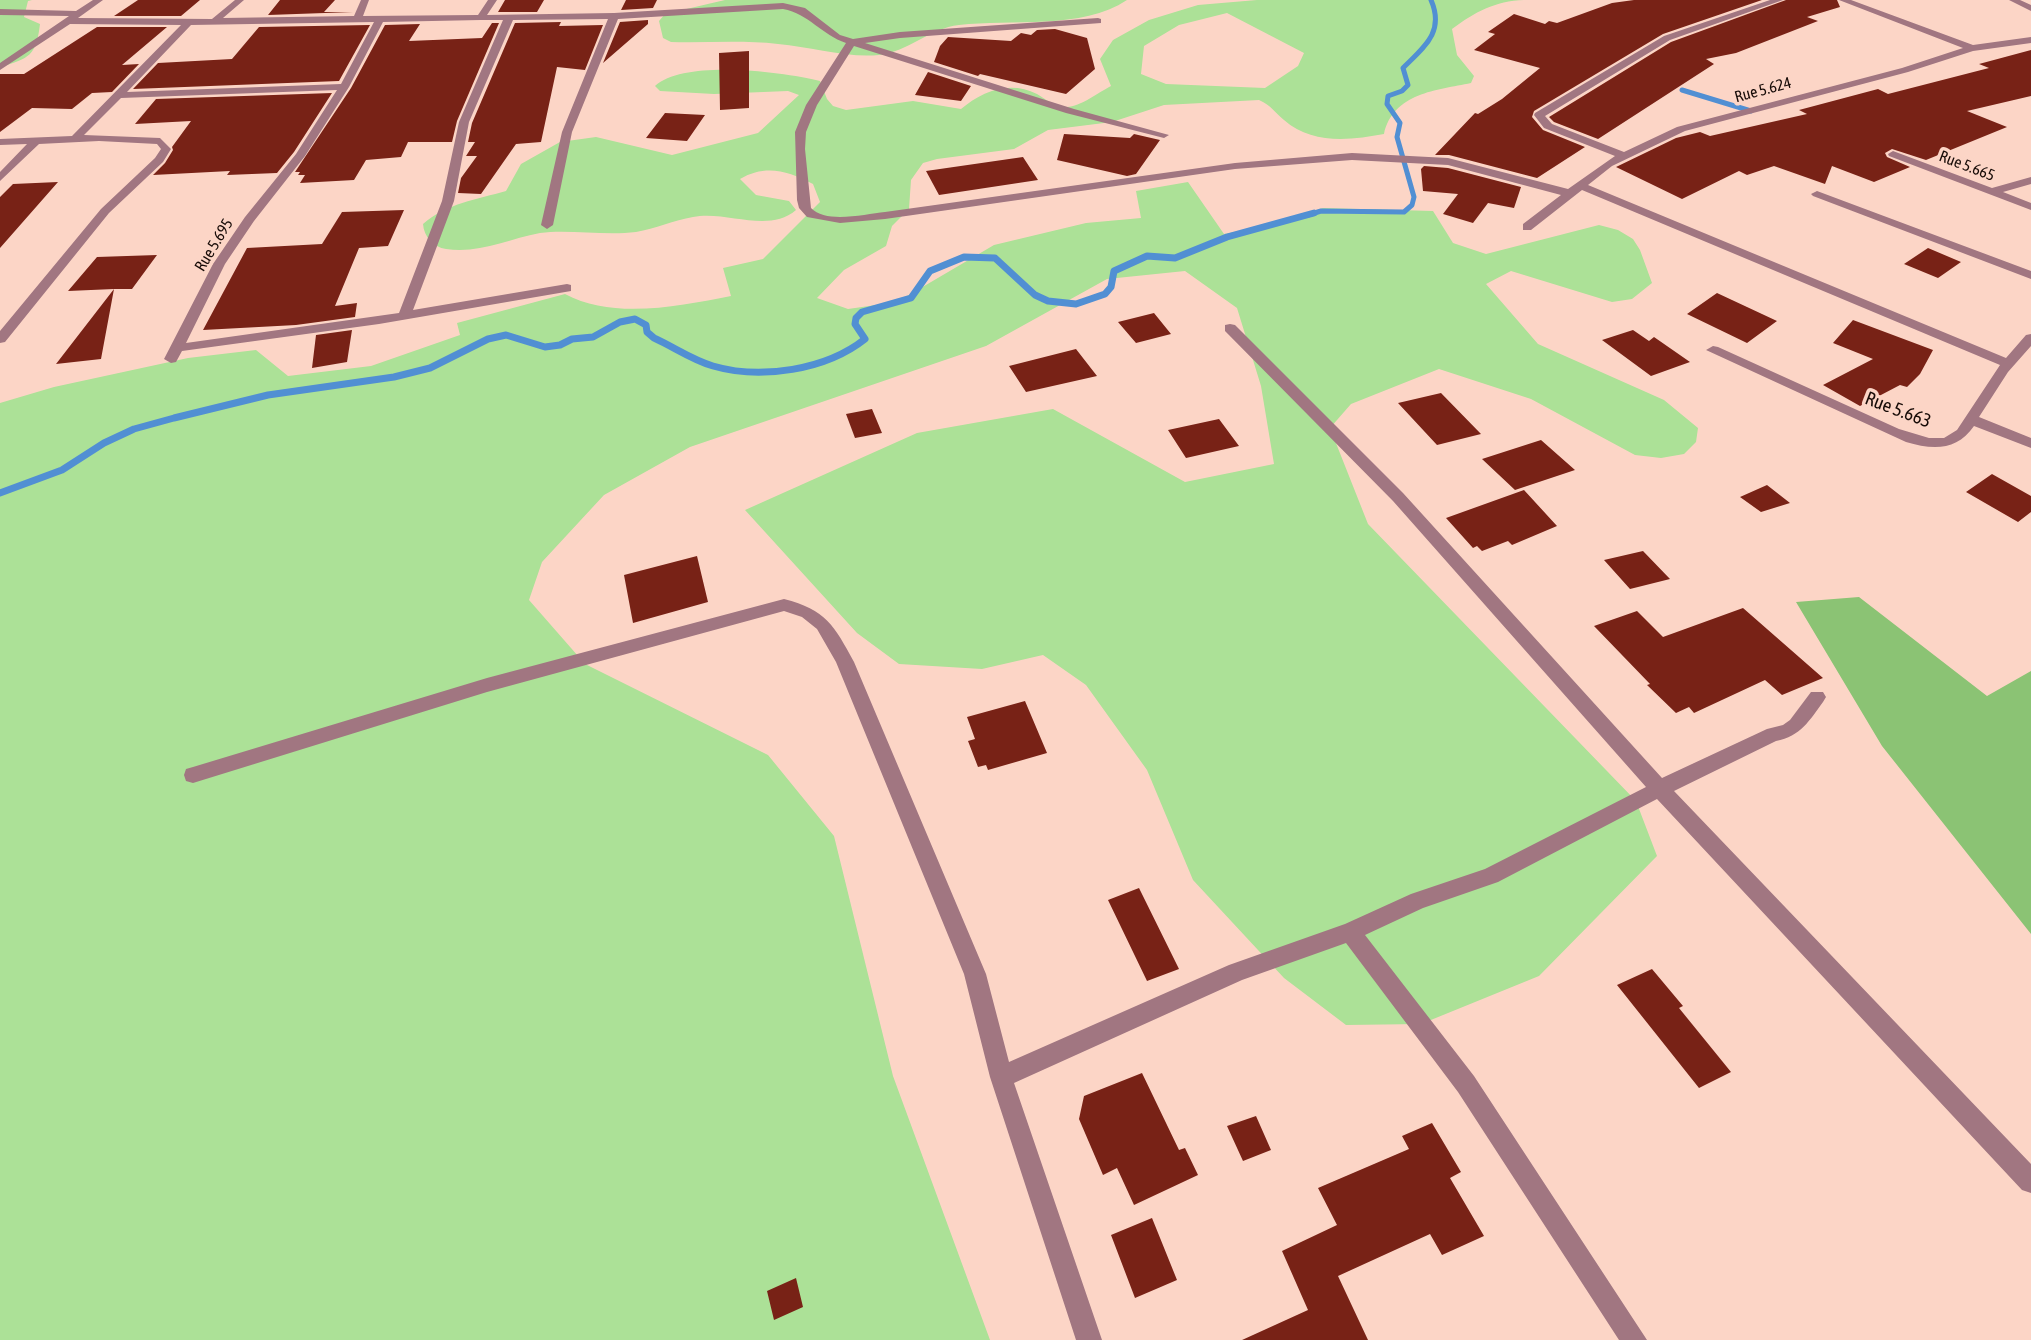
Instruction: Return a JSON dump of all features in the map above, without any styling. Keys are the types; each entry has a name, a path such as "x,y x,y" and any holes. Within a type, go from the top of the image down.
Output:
{"street":[{"path":"0,67 99,0"},
{"path":"213,22 240,0"},
{"path":"357,19 365,0"},
{"path":"480,18 493,0"},
{"path":"1624,156 1548,125 1539,115 1657,43 1779,0"},
{"path":"1843,0 1972,48"},
{"path":"2013,0 2031,8"},
{"path":"69,21 187,24 614,16 781,3 802,10 837,37 1070,111 1164,135"},
{"path":"0,12 78,14"},
{"path":"547,225 567,132 614,16"},
{"path":"404,316 454,182 459,155 458,141 466,116 488,58 509,18"},
{"name":"Rue 5.695","path":"380,19 344,87 300,156 248,219 219,264 174,354 404,316"},
{"path":"1098,21 900,35 852,42 803,121 799,144 805,208 812,215 822,218 875,217 1292,159 1430,159 1574,189 2008,364"},
{"path":"75,139 187,24"},
{"name":"Rue 5.624","path":"1527,227 1574,189 1624,156 1681,129 1905,70 1972,48 2031,40"},
{"path":"119,94 344,87"},
{"path":"0,142 148,140 160,141 166,149 159,160 105,211 0,339"},
{"path":"0,178 36,141"},
{"name":"Rue 5.665","path":"1893,155 2031,206"},
{"path":"1992,192 2031,180"},
{"path":"1817,194 2031,275"},
{"path":"404,316 566,288"},
{"path":"1230,328 1398,497 1661,789 2031,1181"},
{"name":"Rue 5.663","path":"1713,350 1894,432 1938,444 1953,441 2008,364 2031,338"},
{"path":"1970,419 2031,443"},
{"path":"193,775 410,706 627,643 784,605 815,615 826,626 845,662 975,974 1001,1077 1089,1340"},
{"path":"1001,1077 1237,972 1350,932 1418,901 1491,876 1760,740 1788,731 1796,725 1817,697"},
{"path":"1350,932 1466,1084 1596,1278 1634,1340"}],"green space":[{"path":"0,0 32,0 28,1 24,17 40,24 36,43 30,54 0,67"},
{"path":"725,0 1127,0 1089,16 1068,20 979,23 948,27 890,53 867,56 791,45 671,42 663,38 659,21 665,14"},
{"path":"1257,0 1524,0 1486,8 1452,29 1457,55 1474,76 1471,83 1431,91 1407,102 1389,120 1384,134 1332,139 1307,134 1259,100 1164,105 1112,122 1048,130 1014,149 923,163 911,180 909,209 892,226 886,246 844,270 817,298 848,309 897,302 994,245 1086,223 1141,218 1136,191 1188,182 1224,234 1272,225 1323,208 1433,211 1453,243 1486,254 1599,225 1618,230 1633,239 1652,283 1632,299 1612,302 1511,271 1486,284 1538,344 1664,400 1698,428 1696,442 1684,454 1661,458 1635,455 1531,399 1439,369 1351,404 1330,428 1368,524 1636,801 1657,856 1539,976 1421,1024 1346,1025 1284,978 1193,880 1147,770 1086,685 1043,655 982,669 899,664 857,633 745,510 917,433 1053,409 1185,482 1274,464 1261,386 1237,308 1185,271 1107,279 986,346 690,447 604,495 542,562 529,600 585,664 768,755 834,836 893,1076 990,1340 0,1340 0,403 54,387 188,358 256,350 288,376 371,366 460,335 457,323 565,294 604,307 625,309 669,307 731,296 723,268 763,259 820,202 813,184 777,171 759,172 740,179 756,195 789,201 796,210 773,220 706,216 686,218 636,232 540,233 482,248 458,250 433,244 425,233 423,224 452,207 506,191 521,164 560,142 596,137 672,155 758,133 799,95 788,91 714,94 660,91 655,86 669,78 710,70 734,70 820,81 833,106 846,110 913,101 961,109 978,97 1007,88 1027,90 1062,107 1072,106 1111,86 1100,59 1113,40 1149,20 1198,5","holes":["1227,13 1304,53 1298,66 1265,88 1166,84 1141,74 1144,46 1179,25"]},
{"path":"1859,597 1987,696 2031,671 2031,934 1882,746 1796,602"}],"building":[{"path":"138,0 200,0 181,16 114,16"},
{"path":"280,0 335,0 324,12 353,12 268,15"},
{"path":"505,0 544,0 537,12 498,12"},
{"path":"626,0 657,0 653,8 621,10"},
{"path":"1634,0 1762,0 1663,34 1534,111 1532,117 1543,130 1585,147 1537,178 1449,155 1435,155 1475,113 1478,114 1502,99 1540,68 1474,50 1495,34 1488,32 1514,14 1545,24 1549,21 1557,23 1612,3"},
{"path":"1786,0 1837,0 1840,7 1807,17 1818,21 1736,53 1706,59 1714,64 1598,139 1554,122 1549,117 1671,42"},
{"path":"648,20 648,24 603,63 620,22"},
{"path":"561,22 559,26 603,25 585,70 557,67 541,142 516,144 481,194 458,193 461,178 477,156 466,156 475,142 468,142 472,123 515,23"},
{"path":"492,23 499,23 457,121 452,142 408,142 401,157 366,160 354,180 300,183 305,175 295,172 351,88 385,25 420,24 409,41 482,38"},
{"path":"370,25 339,81 133,89 158,63 232,59 259,27"},
{"path":"97,27 167,27 122,65 139,64 112,92 92,93 72,109 32,108 0,132 0,74 24,74"},
{"path":"1055,29 1087,38 1095,69 1066,94 980,74 978,76 934,62 940,46 948,37 1011,41 1021,33 1031,35 1037,30"},
{"path":"2031,50 2031,96 1967,111 2007,127 1926,160 1892,149 1885,153 1887,157 1910,167 1874,182 1832,166 1825,184 1774,166 1747,175 1739,171 1682,199 1616,167 1676,138 1700,132 1710,136 1807,114 1799,110 1878,89 1888,94 1989,68 1979,64"},
{"path":"749,51 749,108 720,110 719,53"},
{"path":"928,72 971,86 961,101 915,95"},
{"path":"332,93 294,152 277,173 227,175 230,171 153,175 165,163 173,150 172,147 191,121 135,124 156,99"},
{"path":"665,113 705,115 687,141 646,138"},
{"path":"1064,134 1130,138 1134,134 1160,140 1136,174 1127,176 1057,160"},
{"path":"1023,157 1038,180 939,195 926,171"},
{"path":"1424,166 1448,168 1521,187 1514,208 1488,203 1473,223 1443,214 1458,194 1423,191 1421,169"},
{"path":"58,182 0,248 0,197 13,184"},
{"path":"404,210 388,246 359,248 335,306 357,303 355,317 296,325 203,330 247,248 322,244 342,212"},
{"path":"1928,248 1961,262 1938,278 1904,264"},
{"path":"157,255 132,289 68,291 97,257"},
{"path":"114,289 101,359 56,364"},
{"path":"1717,293 1777,321 1747,343 1687,314"},
{"path":"1154,313 1171,334 1136,343 1118,322"},
{"path":"1853,320 1933,350 1920,374 1907,387 1900,385 1860,406 1823,385 1873,359 1833,343"},
{"path":"352,330 347,362 312,368 316,335"},
{"path":"1633,330 1649,341 1654,337 1690,362 1651,376 1602,340"},
{"path":"1076,349 1097,376 1026,392 1009,366"},
{"path":"1441,393 1481,434 1437,445 1398,403"},
{"path":"872,409 882,433 855,438 846,414"},
{"path":"1219,419 1239,446 1186,458 1168,430"},
{"path":"1541,440 1575,470 1515,490 1482,459"},
{"path":"1992,474 2031,496 2031,512 2018,522 1966,492"},
{"path":"1767,485 1790,503 1761,512 1740,497"},
{"path":"1524,490 1557,526 1512,545 1508,541 1482,551 1477,546 1473,548 1446,518"},
{"path":"1643,551 1670,579 1630,589 1604,560"},
{"path":"697,556 708,602 633,623 624,575"},
{"path":"1743,608 1823,678 1782,695 1765,680 1694,713 1689,707 1676,713 1594,626 1637,611 1663,637"},
{"path":"1025,701 1047,753 988,770 986,765 978,767 968,741 975,739 967,717"},
{"path":"1139,888 1179,969 1147,981 1108,900"},
{"path":"1652,969 1683,1006 1679,1008 1731,1072 1699,1088 1617,985"},
{"path":"1142,1073 1179,1150 1185,1148 1198,1175 1134,1205 1117,1168 1103,1175 1079,1119 1084,1096"},
{"path":"1256,1116 1271,1150 1243,1161 1227,1126"},
{"path":"1432,1123 1461,1172 1450,1178 1484,1236 1442,1255 1430,1234 1338,1276 1368,1340 1242,1340 1308,1310 1282,1251 1337,1225 1318,1188 1409,1149 1402,1136"},
{"path":"1152,1218 1177,1280 1135,1298 1111,1235"},
{"path":"796,1278 803,1307 774,1320 767,1291"}],"waterway":[{"path":"1308,215 1321,211 1404,212 1412,205 1414,197 1397,137 1400,123 1387,104 1388,96 1402,91 1408,85 1403,68 1425,46 1434,30 1435,11 1431,0"},
{"path":"1682,90 1751,111"},
{"path":"0,493 62,470 104,443 134,429 268,395 394,377 430,368 488,339 506,335 545,347 560,345 572,339 593,337 620,322 635,319 646,325 647,332 654,338 713,366 752,372 792,369 812,365 849,350 865,339 855,324 856,318 862,312 911,298 930,271 964,257 995,258 1035,295 1048,301 1076,304 1105,294 1111,287 1114,271 1147,256 1175,258 1227,237 1314,213"}]}
